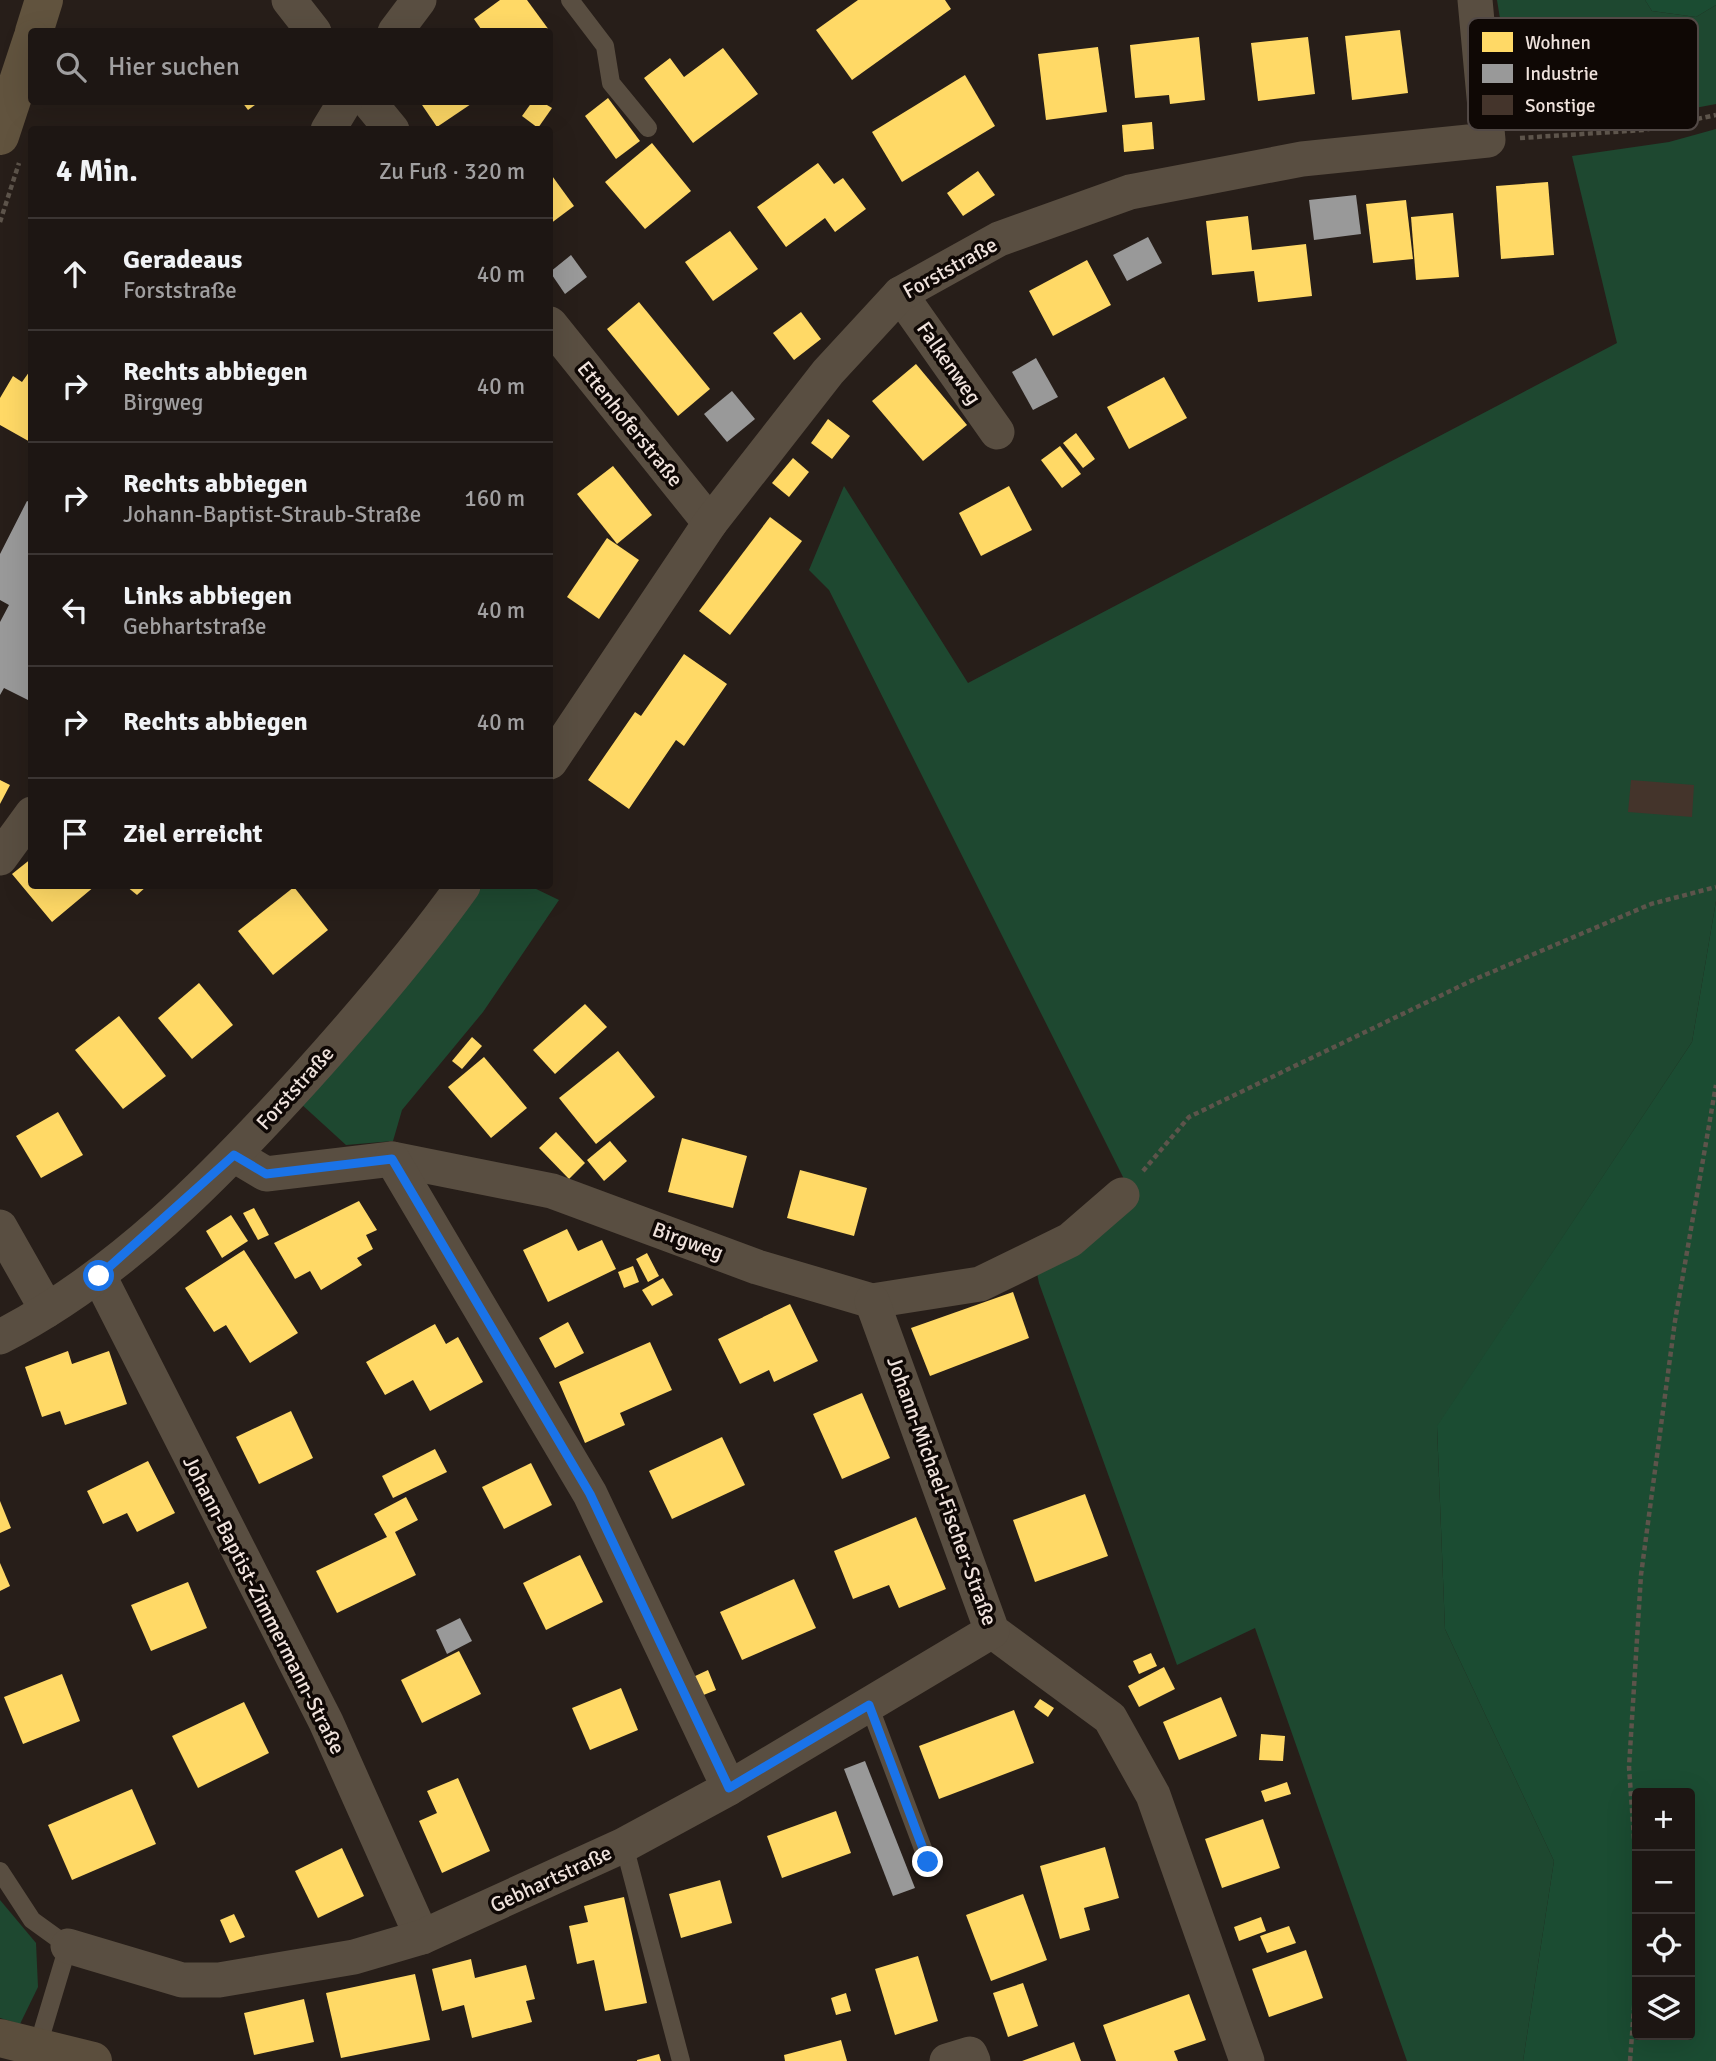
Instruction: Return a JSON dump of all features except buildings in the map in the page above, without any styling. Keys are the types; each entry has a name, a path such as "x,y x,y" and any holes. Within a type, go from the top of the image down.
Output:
{"main road":[{"path":"35,28 44,0"},
{"path":"0,136 28,51"},
{"path":"0,2038 93,2061"}],"street":[{"path":"289,0 311,28"},
{"path":"398,28 419,0"},
{"path":"1475,0 1477,18"},
{"path":"330,126 343,105"},
{"path":"371,105 389,126"},
{"path":"1487,130 1488,140"},
{"name":"Forststraße","path":"553,758 710,523 828,372 900,293 999,239 1130,192 1302,159 1488,140"},
{"name":"Falkenweg","path":"900,293 997,432"},
{"name":"Ettenhoferstraße","path":"553,328 710,523"},
{"path":"0,858 28,820"},
{"name":"Forststraße","path":"0,1337 99,1276 234,1155 344,1034 461,889"},
{"name":"Birgweg","path":"234,1155 266,1174 392,1159 552,1191 757,1267 872,1301 980,1284 1070,1240 1122,1195"},
{"path":"392,1159 590,1494 729,1788"},
{"path":"0,1227 47,1310"},
{"name":"Johann-Baptist-Zimmermann-Straße","path":"99,1276 326,1722 422,1937"},
{"name":"Johann-Michael-Fischer-Straße","path":"872,1301 992,1631 1110,1718 1153,1795 1247,2061"},
{"name":"Gebhartstraße","path":"68,1946 182,1980 219,1980 354,1957 422,1937 624,1845 729,1788 992,1631"},
{"path":"947,2061 970,2054 973,2061"}],"lane":[{"path":"570,0 605,46 611,83 648,128"},
{"path":"869,1705 928,1862"},
{"path":"624,1845 681,2061"},
{"path":"0,1871 32,1920 68,1946 37,2049"}],"path":[{"path":"1698,119 1716,115"},
{"path":"1488,140 1644,130"},
{"path":"1122,1195 1189,1117 1473,980 1651,904 1716,887"},
{"path":"1635,1851 1629,1767 1641,1575 1675,1321 1716,1085"},
{"path":"1630,2061 1636,1977"}],"green space":[{"path":"1497,0 1645,0 1652,11 1696,17 1716,5 1716,104 1698,107 1698,18 1500,18"},
{"path":"1645,0 1716,0 1716,5 1696,17 1652,11"},
{"path":"1716,129 1716,901 1692,1042 1437,1427 1445,1629 1554,1861 1523,2061 1407,2061 1255,1628 1177,1665 1039,1283 1037,1273 1132,1195 829,590 809,570 844,486 968,683 1617,343 1572,156 1669,142"},
{"path":"480,889 536,889 559,900 483,1012 402,1110 393,1141 346,1145 300,1103"},
{"path":"1716,901 1716,2061 1523,2061 1554,1861 1445,1629 1437,1426 1692,1042"},
{"path":"0,1900 36,1943 38,1987 20,2024 0,2018"}],"route":[{"path":"99,1276 234,1155 266,1174 392,1159 590,1494 729,1788 869,1705 928,1862"}]}
